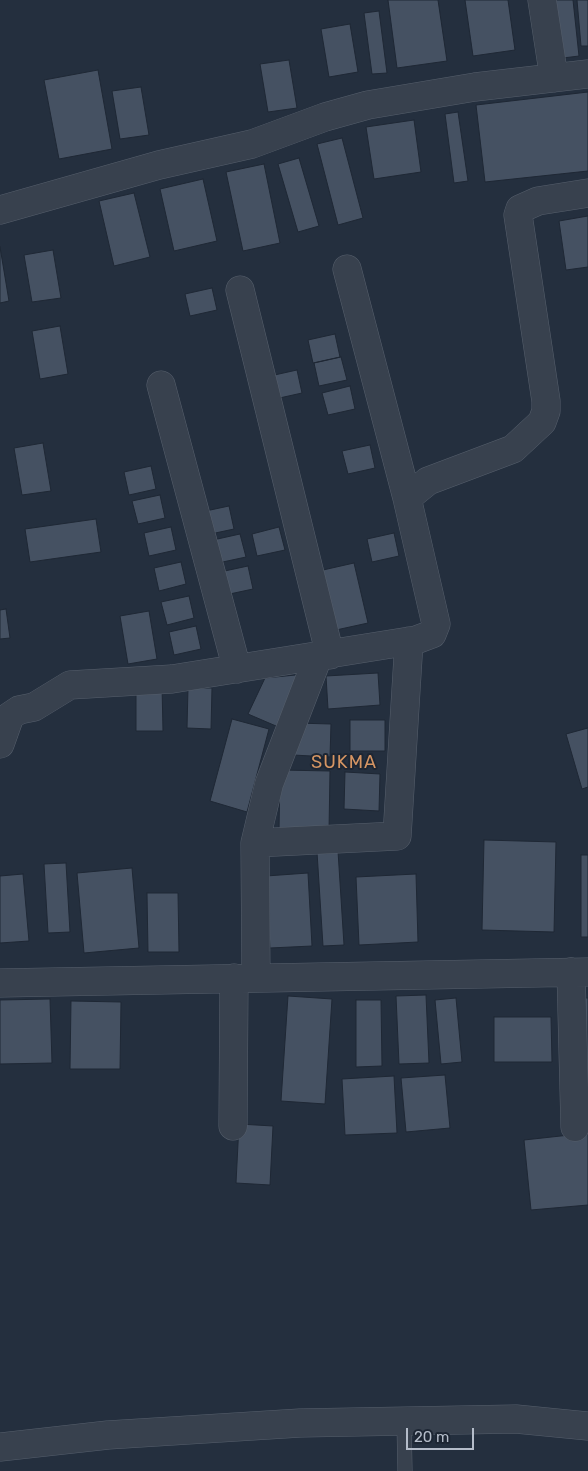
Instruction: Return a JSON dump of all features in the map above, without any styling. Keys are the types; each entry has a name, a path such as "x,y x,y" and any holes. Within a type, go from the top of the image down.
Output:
{"street":[{"path":"542,0 554,78"},
{"path":"0,210 160,165 252,144 325,117 368,105 475,87 588,74"},
{"path":"407,498 428,482 513,449 542,422 546,411 546,401 518,215 520,209 538,201 588,193"},
{"path":"0,744 10,716 19,710 34,707 70,685 172,679 324,656 426,638 432,634 436,624 407,498 347,269"},
{"path":"234,1126 255,843 269,784 324,656 240,290"},
{"path":"161,385 236,669"},
{"path":"255,843 397,836 408,641"},
{"path":"0,983 579,972 575,1127"},
{"path":"0,1447 108,1435 242,1425 523,1419 588,1426"}],"lane":[{"path":"404,1421 406,1471"}],"building":[{"path":"388,0 438,0 447,61 397,68"},
{"path":"465,0 508,0 515,50 473,56"},
{"path":"548,0 573,0 579,56 555,59"},
{"path":"577,0 588,0 588,46 581,46"},
{"path":"379,11 387,73 372,74 364,13"},
{"path":"350,24 358,72 329,77 321,29"},
{"path":"289,60 297,108 268,112 260,64"},
{"path":"98,70 112,149 59,159 44,80"},
{"path":"141,87 149,135 120,139 112,91"},
{"path":"588,92 588,171 485,182 476,105"},
{"path":"458,112 468,181 454,183 445,114"},
{"path":"414,120 421,172 374,179 366,127"},
{"path":"342,138 363,218 338,225 317,144"},
{"path":"299,158 319,226 298,232 278,164"},
{"path":"264,164 280,243 243,251 226,172"},
{"path":"203,179 217,241 174,251 160,189"},
{"path":"134,193 150,257 114,266 99,201"},
{"path":"588,216 588,267 566,270 559,221"},
{"path":"0,247 9,301 0,303"},
{"path":"53,250 61,298 32,302 24,255"},
{"path":"212,288 217,310 190,316 185,294"},
{"path":"60,326 68,374 40,379 32,331"},
{"path":"335,334 340,357 313,363 308,340"},
{"path":"341,357 347,380 319,386 314,363"},
{"path":"297,370 302,393 275,399 270,376"},
{"path":"350,386 355,409 328,415 322,393"},
{"path":"43,443 51,491 22,495 14,448"},
{"path":"370,445 375,468 348,474 342,451"},
{"path":"151,466 156,489 129,495 124,472"},
{"path":"160,495 165,518 138,524 132,501"},
{"path":"229,506 234,529 206,535 201,512"},
{"path":"96,519 101,552 30,562 25,529"},
{"path":"171,527 176,550 149,556 144,533"},
{"path":"279,527 285,550 257,556 252,534"},
{"path":"394,533 399,556 372,562 367,539"},
{"path":"240,534 246,557 218,563 213,540"},
{"path":"181,562 186,584 159,591 154,568"},
{"path":"354,563 368,623 336,630 323,570"},
{"path":"248,566 253,589 225,595 220,572"},
{"path":"189,596 194,618 167,625 161,602"},
{"path":"6,609 10,638 0,639 0,610"},
{"path":"149,611 157,659 128,664 120,616"},
{"path":"196,626 201,649 174,655 169,632"},
{"path":"378,673 380,705 328,709 326,676"},
{"path":"306,674 283,729 248,714 265,678"},
{"path":"136,685 162,685 163,731 136,731"},
{"path":"188,688 212,688 211,729 187,728"},
{"path":"232,719 269,729 247,812 210,801"},
{"path":"350,720 385,720 385,751 350,751"},
{"path":"295,723 331,724 330,757 293,755"},
{"path":"588,728 588,787 582,789 566,734"},
{"path":"280,770 330,771 329,831 279,830"},
{"path":"345,772 380,774 379,811 344,809"},
{"path":"484,840 556,842 554,932 482,930"},
{"path":"338,851 344,945 323,946 317,852"},
{"path":"581,855 588,855 588,937 581,937"},
{"path":"66,863 70,932 48,933 44,864"},
{"path":"132,868 139,948 84,953 77,873"},
{"path":"308,873 312,946 270,948 266,876"},
{"path":"23,874 29,941 0,943 0,876"},
{"path":"416,874 418,942 359,945 356,877"},
{"path":"147,893 178,893 179,952 148,952"},
{"path":"426,995 429,1063 399,1064 396,996"},
{"path":"288,996 332,999 325,1104 281,1101"},
{"path":"456,998 462,1062 441,1064 435,1000"},
{"path":"579,998 588,998 588,1100"},
{"path":"50,999 52,1063 0,1064 0,1000"},
{"path":"356,1000 381,1000 382,1066 356,1067"},
{"path":"71,1001 121,1002 120,1069 70,1069"},
{"path":"494,1017 551,1017 552,1062 494,1062"},
{"path":"445,1075 450,1128 406,1132 401,1078"},
{"path":"394,1076 397,1133 345,1135 342,1079"},
{"path":"239,1124 273,1126 270,1185 236,1183"},
{"path":"588,1133 588,1205 531,1210 524,1140"}],"district":[{"name":"SUKMA","path":"344,763"}]}
